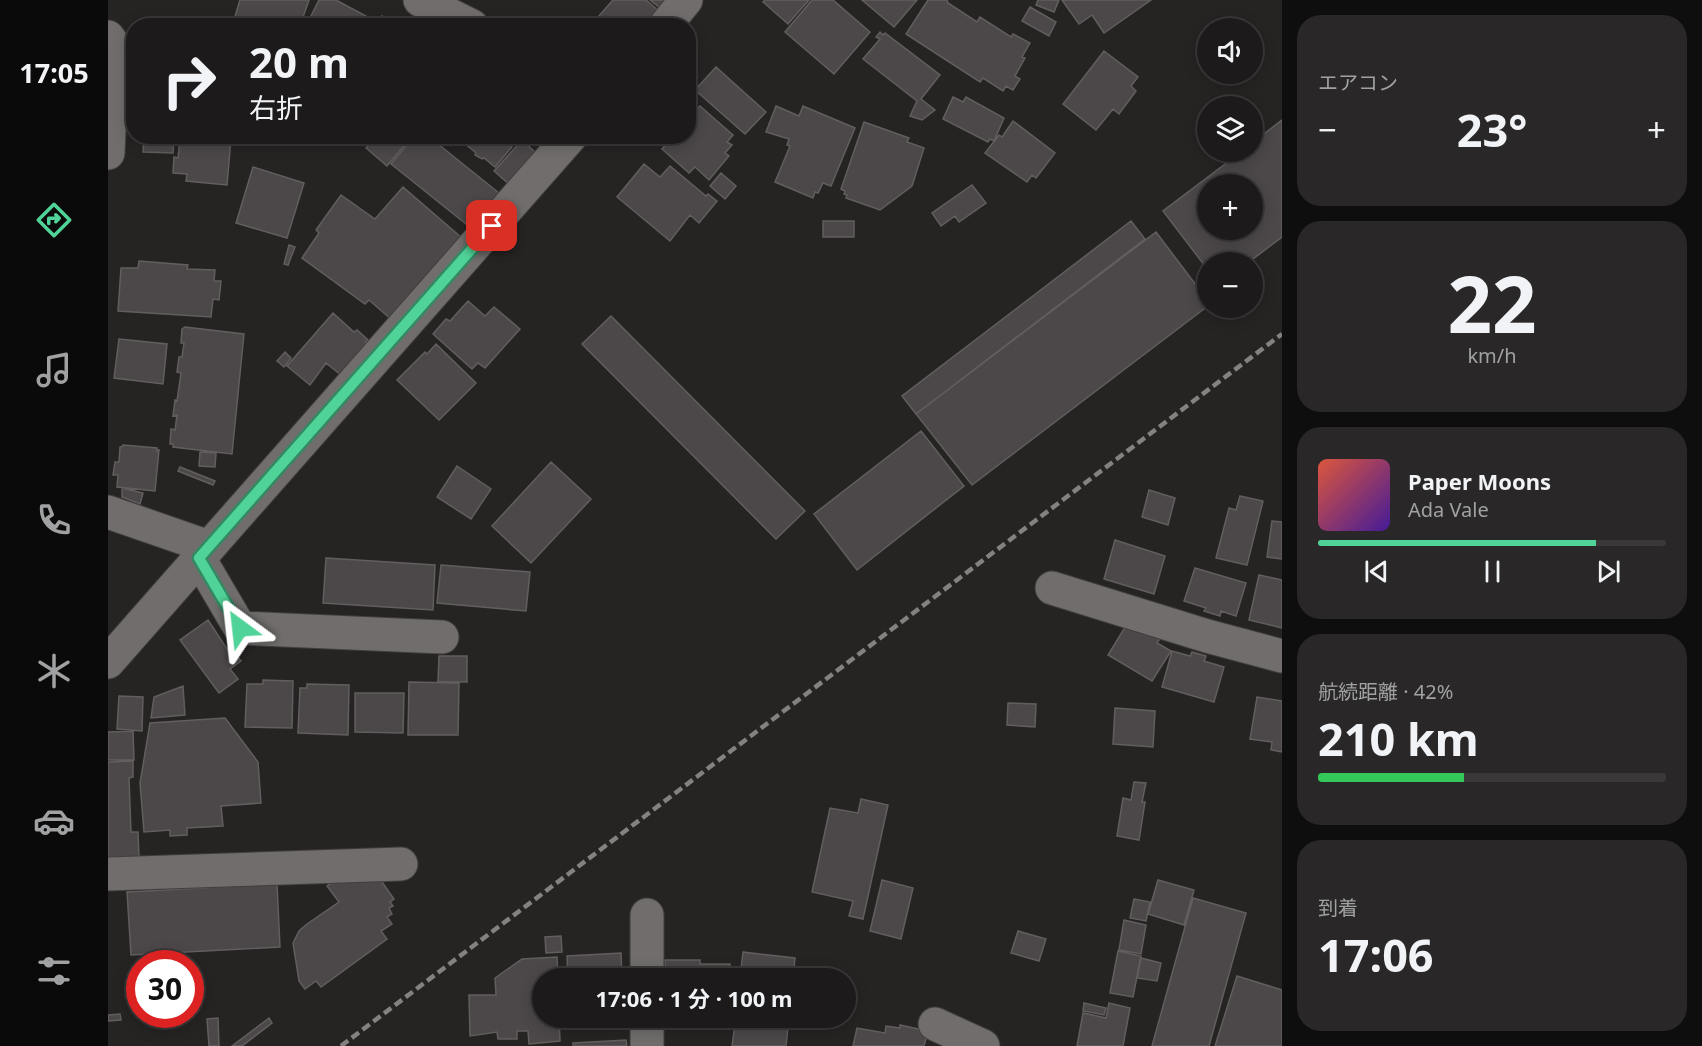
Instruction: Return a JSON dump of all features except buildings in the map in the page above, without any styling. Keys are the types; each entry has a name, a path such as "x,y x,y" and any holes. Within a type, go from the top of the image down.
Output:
{"street":[{"path":"420,0 456,18"},
{"path":"671,18 686,0"},
{"path":"108,37 113,44 108,153"},
{"path":"108,662 564,144"},
{"path":"108,512 204,552 240,628 442,637"},
{"path":"1052,588 1207,636 1282,656"},
{"path":"108,874 401,864"},
{"path":"647,915 647,968"},
{"path":"935,1024 983,1046"},
{"path":"646,1046 647,1028"}],"railway":[{"path":"341,1046 1282,334"}],"route":[{"path":"240,628 199,558 492,226"}]}
